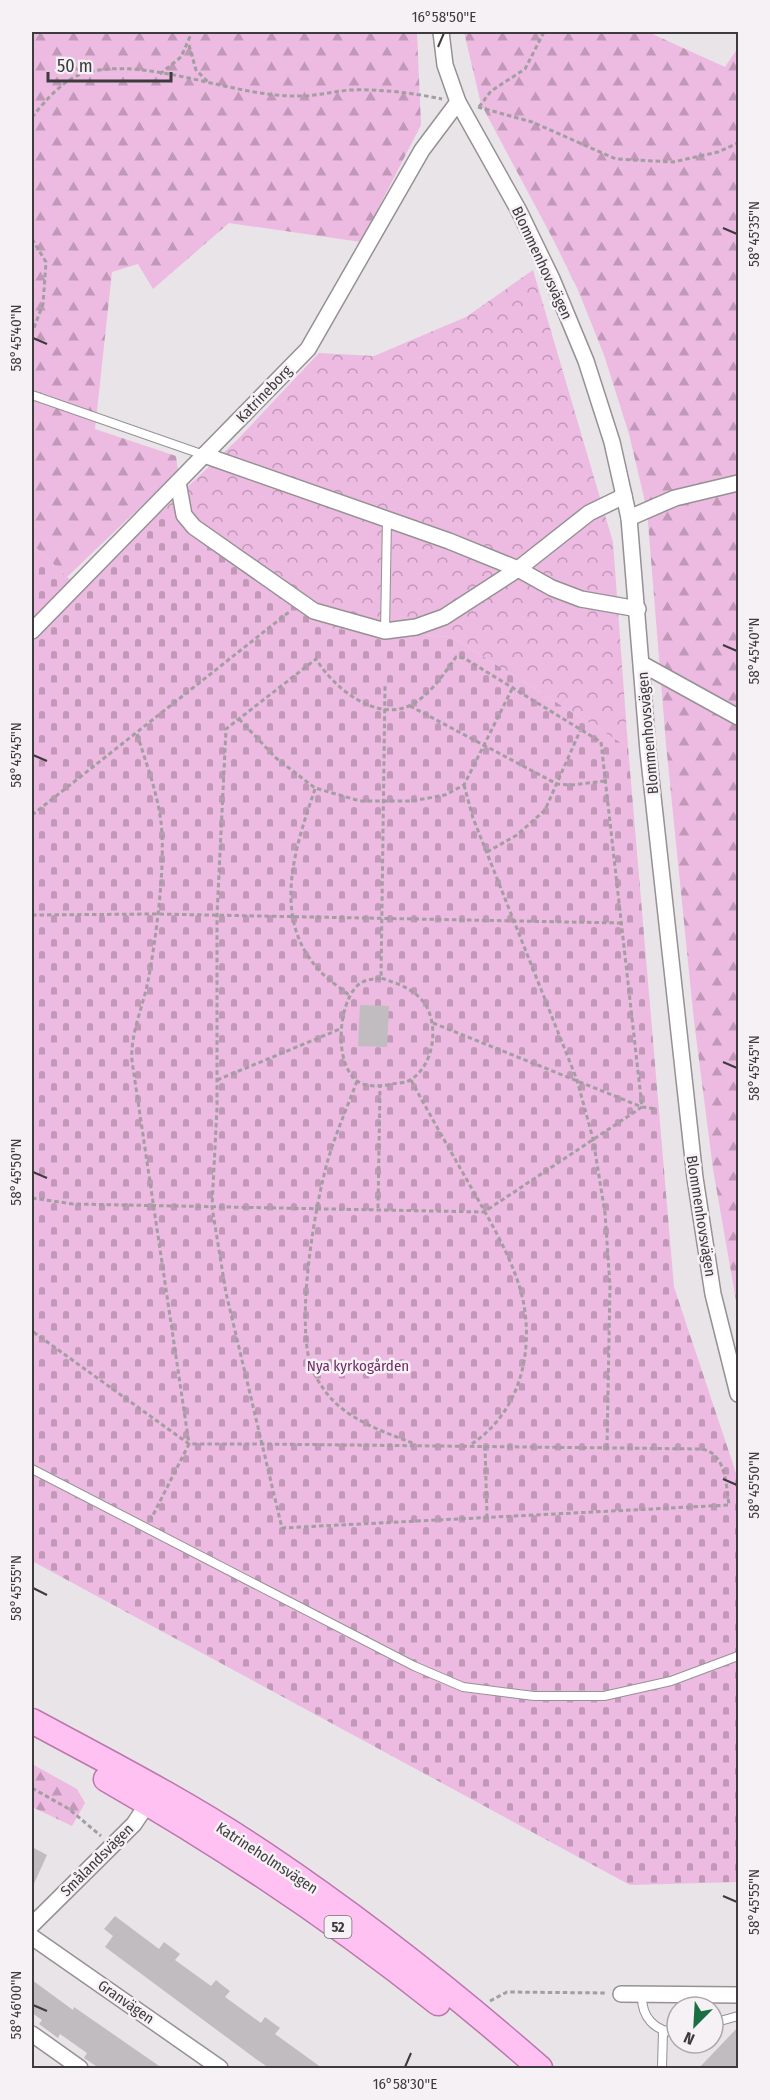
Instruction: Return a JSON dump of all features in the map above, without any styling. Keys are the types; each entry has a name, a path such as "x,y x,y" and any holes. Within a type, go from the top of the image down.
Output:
{"main road":[{"name":"Katrineholmsvägen","path":"32,1720 152,1796 332,1923 466,2025 515,2068"},
{"name":"Katrineholmsvägen","path":"32,1737 152,1796 301,1880 410,1959 540,2068"}],"street":[{"name":"Blommenhovsvägen","path":"441,32 445,65 458,102 519,211 552,279 586,361 612,442 629,518 673,994 695,1178 714,1294 738,1394"},
{"name":"Katrineborg","path":"32,631 308,349 422,150 458,102"},
{"path":"204,455 387,519 518,569 552,588 581,599 638,609"},
{"path":"178,482 184,515 194,527 302,602 330,617 385,632 416,627 444,617 518,569 589,513 624,496"},
{"path":"629,518 675,498 738,483"},
{"path":"642,664 738,717"},
{"name":"Smålandsvägen","path":"32,1925 134,1824 152,1796"},
{"name":"Granvägen","path":"32,1937 220,2068"},
{"path":"621,1994 738,1995"},
{"path":"32,2034 80,2068"}],"lane":[{"path":"32,395 204,455"},
{"path":"385,632 387,519"},
{"path":"32,1468 414,1666 463,1687 534,1696 604,1696 671,1681 738,1656"},
{"path":"642,1994 644,2014 663,2031 662,2068"}],"path":[{"path":"160,74 181,57 189,44 192,32"},
{"path":"478,107 491,91 525,69 544,32"},
{"path":"189,44 190,58 196,70 209,83"},
{"path":"32,117 54,92 86,72 130,67 209,83 300,96 352,90 414,93 532,122 616,159 673,162 718,152 738,143"},
{"path":"32,239 46,262 43,304 32,333"},
{"path":"32,815 302,602"},
{"path":"410,706 433,688 456,657 464,658 601,742 642,1107"},
{"path":"32,1332 189,1444 262,1444 420,1445 607,1447 711,1451 719,1459 729,1505 282,1528 262,1444 226,1293 213,1207 217,1080 217,915 226,729 316,659 333,681 362,701 385,708 410,706 557,784 572,785 605,781"},
{"path":"381,978 385,686"},
{"path":"239,718 276,758 315,788 360,801 412,801 445,795 464,784 512,688"},
{"path":"487,852 533,823 545,810 580,731"},
{"path":"136,734 153,781 161,821 162,842 157,914 148,981 131,1049 189,1444 146,1529"},
{"path":"464,784 487,852 577,1080 593,1139 605,1213 610,1286 607,1447"},
{"path":"315,788 292,863 291,916 309,957 321,972 350,996"},
{"path":"32,915 157,914 621,923"},
{"path":"381,978 404,986 420,997 429,1009 433,1023 432,1046 425,1063 411,1080 380,1087 357,1081 346,1066 340,1028 350,996 356,986 367,980 381,978"},
{"path":"433,1023 642,1107 657,1109"},
{"path":"217,1080 340,1028"},
{"path":"411,1080 484,1212 523,1300 527,1337 521,1379 498,1423 469,1446"},
{"path":"357,1081 328,1161 317,1208 305,1315 308,1357 315,1376 326,1394 344,1410 390,1434 420,1445"},
{"path":"378,1208 380,1087"},
{"path":"32,1198 73,1204 378,1208 484,1212 642,1107"},
{"path":"485,1446 487,1517"},
{"path":"32,1788 69,1809 99,1832 108,1849"},
{"path":"476,2012 496,1995 507,1992 621,1994"}],"green space":[{"path":"32,32 417,32 421,125 361,242 229,223 153,289 138,264 112,272 95,429 176,456 178,471 67,577 32,544"},
{"path":"464,32 648,32 725,67 738,48 738,1312 713,1169 694,1021 666,744 647,510 629,434 604,355 578,290 555,243 481,104"},
{"path":"533,270 613,542 628,747 452,637 324,628 159,514 238,439 319,353 374,356 466,317"},
{"name":"Nya kyrkogården","path":"159,513 324,628 452,637 628,747 674,1287 738,1479 738,1882 630,1885 32,1561 32,544 82,591"},
{"path":"32,1764 77,1789 85,1803 72,1826 32,1807"}],"building":[{"path":"360,1005 389,1006 387,1047 358,1046"},
{"path":"32,1847 47,1855 32,1888"},
{"path":"115,1916 159,1949 164,1942 180,1954 175,1960 211,1986 216,1980 230,1991 225,1997 261,2023 265,2017 280,2028 275,2034 322,2068 269,2068 256,2059 105,1947 113,1936 104,1929"},
{"path":"32,1980 73,2010 74,2007 162,2068 99,2068 84,2058 87,2053 60,2034 58,2038 39,2024 42,2020 32,2013"},
{"path":"738,2027 738,2068 699,2068 711,2055 725,2055 725,2041"}]}
